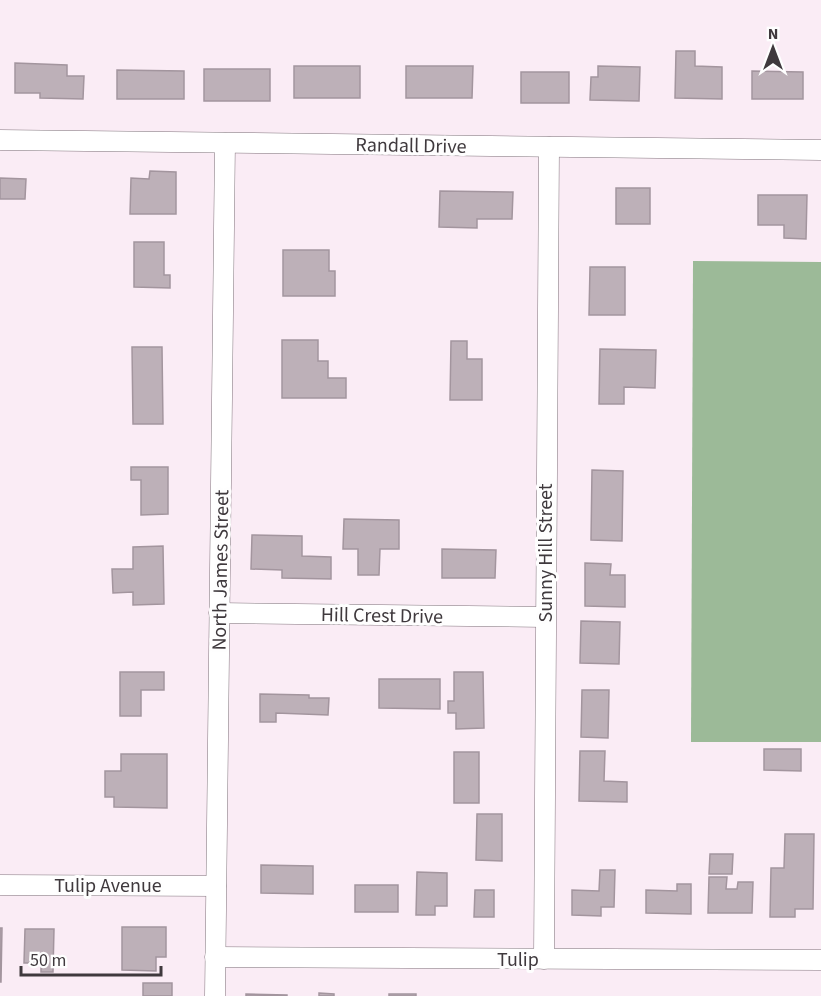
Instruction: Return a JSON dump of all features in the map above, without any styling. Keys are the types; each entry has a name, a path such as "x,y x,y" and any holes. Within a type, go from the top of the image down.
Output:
{"street":[{"name":"Randall Drive","path":"0,140 821,150"},
{"name":"North James Street","path":"214,996 225,143"},
{"name":"Sunny Hill Street","path":"544,959 544,617 549,147"},
{"name":"Hill Crest Drive","path":"219,613 544,617"},
{"name":"Tulip Avenue","path":"0,885 216,886"},
{"name":"Tulip","path":"215,957 821,960"}],"green space":[{"path":"693,261 821,262 821,742 691,742"}],"building":[{"path":"676,51 695,51 695,66 722,67 722,99 675,98"},
{"path":"15,63 67,65 67,76 84,76 83,99 40,98 40,93 15,93"},
{"path":"294,66 360,66 360,98 294,98"},
{"path":"406,66 473,66 472,98 406,98"},
{"path":"598,66 640,67 639,101 590,100 591,77 598,77"},
{"path":"204,69 270,69 270,101 204,101"},
{"path":"117,70 184,71 184,99 117,99"},
{"path":"752,71 803,72 803,99 752,99"},
{"path":"521,72 569,72 569,103 521,103"},
{"path":"150,171 176,172 176,214 130,214 131,178 149,179"},
{"path":"0,178 26,179 25,199 0,199"},
{"path":"616,188 650,188 650,224 616,224"},
{"path":"440,191 513,192 512,219 477,219 477,228 439,227"},
{"path":"758,195 807,195 806,239 784,238 784,225 758,225"},
{"path":"134,242 164,242 164,275 170,275 170,288 134,287"},
{"path":"283,250 329,250 329,271 335,271 335,296 283,296"},
{"path":"590,267 625,267 625,315 589,315"},
{"path":"282,340 318,340 318,361 328,361 328,378 346,378 346,398 282,398"},
{"path":"451,341 467,341 467,359 482,359 482,400 450,400"},
{"path":"132,347 162,347 163,424 133,424"},
{"path":"600,349 656,350 655,388 624,387 624,404 599,404"},
{"path":"131,467 168,467 168,514 141,515 141,480 131,480"},
{"path":"592,470 623,471 622,541 591,540"},
{"path":"344,519 399,520 399,549 380,549 379,575 358,575 358,549 343,549"},
{"path":"252,535 302,536 302,556 331,557 331,579 282,578 282,570 251,569"},
{"path":"163,546 164,604 133,605 133,592 113,593 112,569 133,569 133,547"},
{"path":"442,549 496,550 495,578 442,578"},
{"path":"585,563 611,564 610,575 625,575 625,607 585,606"},
{"path":"581,621 620,622 619,664 580,663"},
{"path":"120,672 164,672 164,690 141,690 141,716 120,716"},
{"path":"454,672 483,672 484,728 456,729 456,713 448,713 448,701 454,701"},
{"path":"379,679 440,679 440,709 379,708"},
{"path":"582,690 609,690 608,738 581,737"},
{"path":"260,694 309,695 309,698 329,698 328,715 276,713 276,722 260,722"},
{"path":"764,749 801,749 801,771 764,770"},
{"path":"580,751 605,751 604,781 627,782 627,802 579,801"},
{"path":"454,752 479,752 479,803 454,803"},
{"path":"121,754 167,754 167,808 114,807 114,797 105,797 105,771 121,771"},
{"path":"477,814 502,814 502,861 476,860"},
{"path":"785,834 814,834 813,909 795,909 795,917 770,917 771,868 784,868"},
{"path":"710,854 733,854 732,874 709,874"},
{"path":"261,865 313,866 313,894 261,893"},
{"path":"600,870 615,870 614,907 601,907 601,916 572,915 572,890 599,891"},
{"path":"417,872 447,873 447,906 435,906 435,915 416,915"},
{"path":"709,877 727,877 726,889 737,889 738,882 753,882 752,913 708,913"},
{"path":"677,884 691,884 691,914 646,913 646,890 677,891"},
{"path":"355,885 398,885 398,912 355,912"},
{"path":"475,890 494,890 494,917 474,917"},
{"path":"122,927 166,927 166,957 156,957 156,971 122,970"},
{"path":"0,928 2,928 1,982 0,982"},
{"path":"25,929 54,929 53,972 41,972 41,963 24,963"},
{"path":"143,983 172,983 172,996 143,996"},
{"path":"319,993 334,994 334,996 319,996"},
{"path":"246,994 287,995 287,996 246,996"},
{"path":"389,994 416,994 416,996 389,996"}]}
